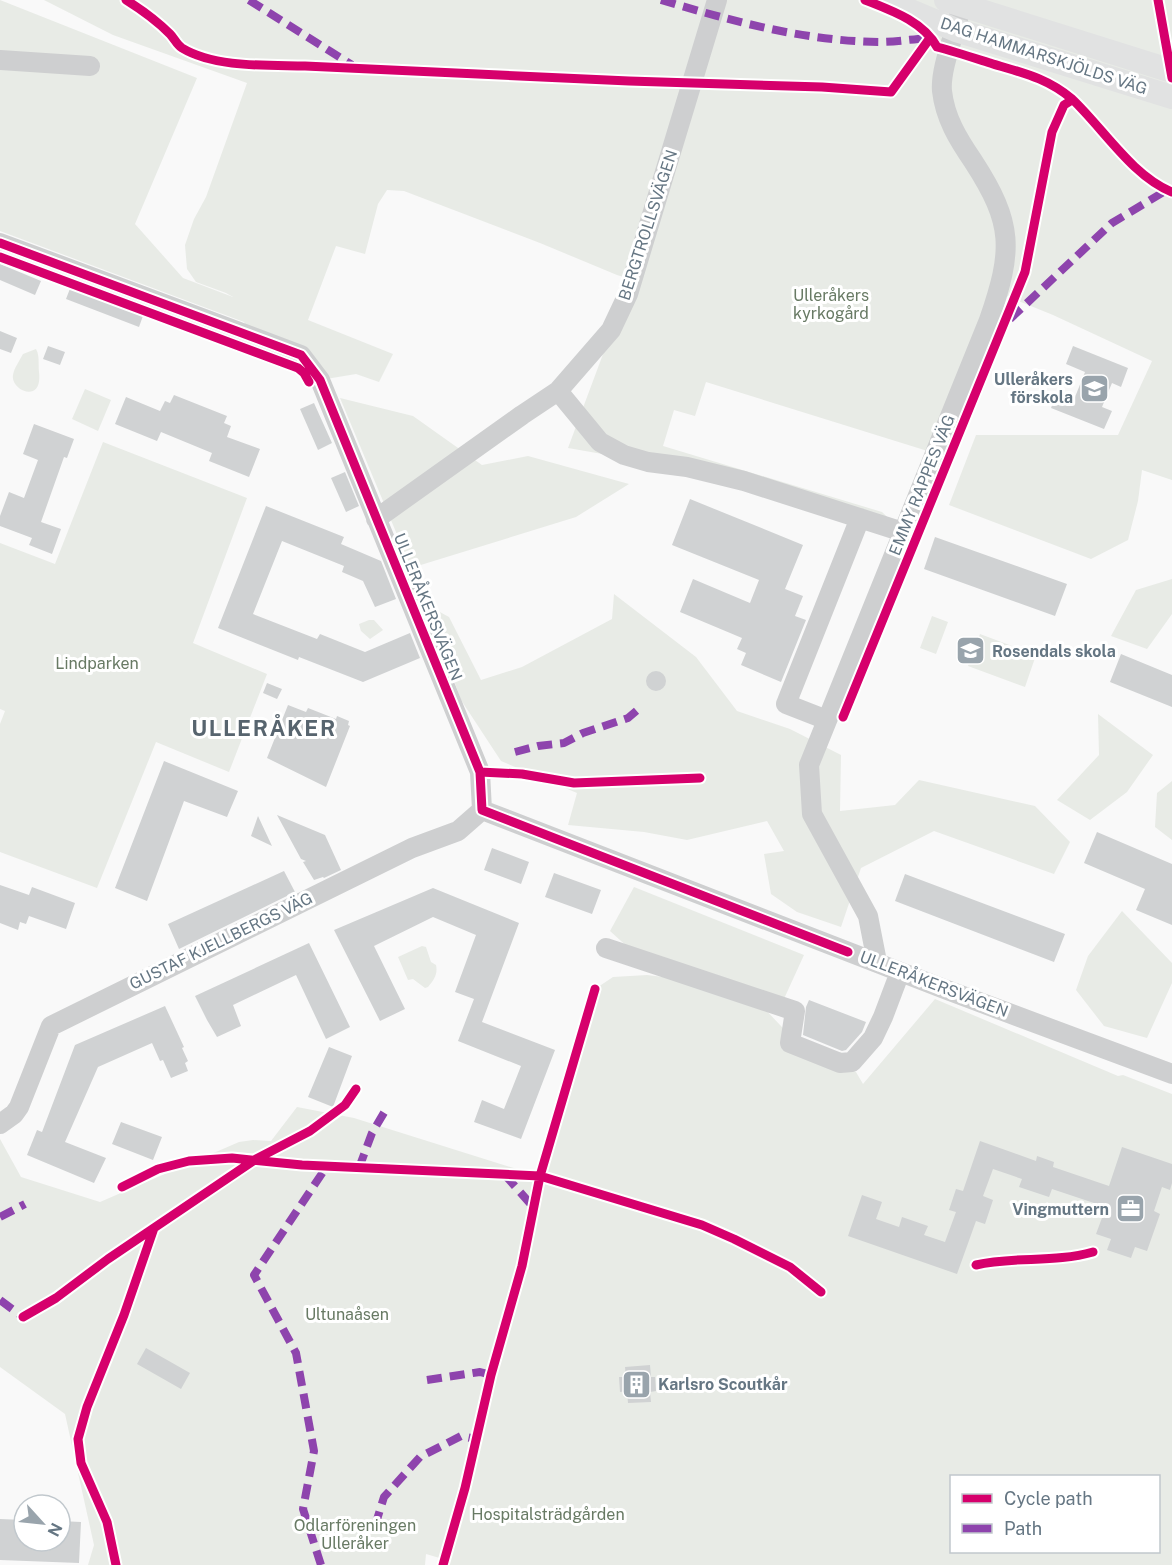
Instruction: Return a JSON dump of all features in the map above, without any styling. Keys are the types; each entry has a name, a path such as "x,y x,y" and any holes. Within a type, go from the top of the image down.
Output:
{"main road":[{"name":"DAG HAMMARSKJÖLDS VÄG","path":"884,0 956,30 1172,97"},
{"name":"DAG HAMMARSKJÖLDS VÄG","path":"954,2 1172,71"}],"street":[{"name":"BERGTROLLSVÄGEN","path":"376,519 558,391 611,330 628,294 717,0"},
{"name":"EMMY RAPPES VÄG","path":"878,963 868,916 812,814 809,765 998,293 1006,234 997,201 952,128 942,88 943,75 956,30 954,2"},
{"path":"0,60 90,66"},
{"name":"ULLERÅKERSVÄGEN","path":"0,243 301,355 320,380 480,772 482,810 900,972 1172,1074"},
{"path":"558,391 600,442 624,455 744,481 903,532"},
{"path":"827,720 786,704 860,518"},
{"name":"GUSTAF KJELLBERGS VÄG","path":"4,1122 19,1107 51,1026 412,848 458,831 482,810"},
{"path":"606,948 795,1011 790,1043 840,1063 852,1062 873,1038 900,972"}],"green space":[{"name":"Ulleråkers kyrkogård","path":"0,0 197,78 135,224 183,278 233,297 196,282 187,269 185,245 194,219 206,197 247,83 113,35 44,0 1172,0 1172,480 1142,470 1138,501 1128,540 1091,559 949,505 976,435 1118,435 1152,361 1053,315 999,293 934,453 706,382 695,416 674,410 663,446 882,512 903,532 648,462 568,448 631,279 404,191 387,190 378,204 365,254 336,246 308,320 393,354 379,382 356,374 320,380 301,355 251,336 244,322 0,231"},
{"path":"36,349 39,382 36,388 26,392 16,386 13,375 23,354"},
{"path":"85,389 111,400 98,431 72,419"},
{"path":"340,398 413,416 482,465 528,456 629,484 576,517 411,568"},
{"name":"Lindparken","path":"103,442 247,498 193,643 267,674 229,772 156,742 97,888 0,852 0,724 5,711 0,709 0,543 55,564"},
{"path":"1172,579 1172,614 1147,649 1111,636 1136,590"},
{"path":"614,594 696,657 737,711 790,729 841,755 840,811 895,805 919,780 1035,806 1070,842 1054,874 934,831 861,868 841,927 797,912 771,894 764,854 784,851 767,821 687,840 644,832 568,825 577,793 501,761 461,700 427,605 449,617 481,680 522,667 612,619"},
{"path":"932,616 948,622 936,654 920,648"},
{"path":"374,620 383,630 370,639 361,631 359,624"},
{"path":"980,634 1036,655 1025,687 968,666"},
{"path":"1098,714 1153,755 1127,792 1090,820 1057,800 1099,755"},
{"path":"1172,781 1172,840 1155,827 1157,793"},
{"path":"634,887 804,955 783,1001 631,950 610,931"},
{"path":"1122,911 1172,963 1172,983 1147,1038 1104,1026 1076,990 1088,956"},
{"path":"422,946 426,947 431,962 436,965 434,979 425,988 413,979 408,980 398,957"},
{"name":"Ultunaåsen","path":"647,975 695,981 760,1004 802,1048 856,1072 863,1084 935,999 1118,1076 1123,1075 1172,1094 1172,1565 442,1565 443,1559 426,1554 425,1565 88,1565 94,1545 65,1414 0,1367 0,1139 21,1177 100,1202 239,1142 271,1141 297,1107 354,1118 539,1176 595,989 613,977"}],"building":[{"path":"0,264 41,281 35,295 0,280"},
{"path":"71,286 144,313 139,327 66,299"},
{"path":"0,331 17,338 11,353 0,349"},
{"path":"48,346 65,352 60,365 43,359"},
{"name":"Ulleråkers förskola","path":"1073,346 1128,368 1121,387 1112,383 1102,407 1112,411 1104,429 1051,408 1058,390 1075,397 1085,372 1066,364"},
{"path":"174,395 227,416 224,423 231,426 227,437 260,449 249,477 209,461 212,453 161,432 157,441 115,424 126,397 160,411 165,401 170,403"},
{"path":"314,403 332,443 318,450 300,409"},
{"path":"34,424 74,439 67,458 64,457 41,522 61,529 52,554 29,545 32,538 0,526 0,516 9,492 24,498 38,460 23,454"},
{"path":"345,472 359,506 346,512 331,478"},
{"path":"690,499 803,545 785,589 803,596 795,616 806,620 781,682 741,665 746,653 737,649 742,638 680,612 693,579 750,603 759,580 672,545"},
{"path":"266,506 344,537 341,544 381,561 396,599 375,607 363,581 342,572 344,566 282,541 253,614 317,639 320,634 365,652 410,633 420,658 363,682 299,657 298,660 218,628"},
{"path":"935,537 1067,584 1055,616 924,569"},
{"path":"1121,654 1172,675 1172,707 1110,682"},
{"path":"656,671 663,674 666,681 663,688 656,691 649,688 646,681 649,674"},
{"path":"267,683 282,689 277,699 263,693"},
{"path":"288,705 306,712 308,708 336,719 337,716 349,721 350,726 326,787 267,758"},
{"path":"164,761 238,791 227,817 184,801 147,901 115,888"},
{"path":"277,815 325,835 341,870 314,880 303,862 306,861 301,859"},
{"path":"258,816 272,846 251,836"},
{"path":"1097,832 1172,864 1172,925 1136,910 1145,889 1084,863"},
{"path":"492,848 529,862 521,884 484,870"},
{"path":"284,871 295,892 179,949 168,924"},
{"path":"554,873 601,890 592,914 545,897"},
{"path":"905,874 1065,934 1054,962 895,901"},
{"path":"0,885 29,895 32,887 75,903 66,929 29,916 26,924 20,922 18,930 0,923"},
{"path":"433,888 519,923 482,1022 555,1050 521,1139 474,1122 482,1100 504,1109 521,1066 458,1041 474,999 455,992 476,935 433,917 374,946 405,1009 380,1021 334,930"},
{"path":"309,943 350,1027 326,1039 296,975 233,1005 241,1026 217,1037 195,996"},
{"path":"809,1000 866,1022 862,1032 846,1050 842,1051 803,1035"},
{"path":"165,1006 184,1047 182,1048 188,1061 185,1063 188,1071 171,1078 152,1043 98,1067 65,1142 106,1158 94,1183 27,1155 37,1130 42,1132 75,1045"},
{"path":"329,1047 352,1056 333,1107 308,1097"},
{"path":"121,1122 162,1137 153,1160 112,1144"},
{"name":"Vingmuttern","path":"980,1141 1036,1161 1037,1156 1054,1162 1053,1167 1109,1186 1122,1147 1172,1164 1170,1190 1162,1187 1154,1211 1160,1214 1147,1251 1135,1247 1131,1258 1107,1250 1111,1239 1096,1234 1106,1207 1052,1189 1049,1197 1019,1187 1022,1179 993,1169 983,1196 993,1200 985,1224 976,1221 957,1274 848,1236 862,1195 882,1202 876,1219 899,1227 902,1217 928,1226 924,1235 945,1242 956,1212 949,1210 956,1189 963,1191"},
{"path":"146,1348 190,1373 181,1389 137,1364"},
{"name":"Karlsro Scoutkår","path":"650,1365 651,1377 655,1377 656,1391 650,1392 651,1402 628,1403 627,1391 620,1392 619,1377 626,1377 625,1367"},
{"path":"0,1519 12,1520 12,1553 72,1553 72,1522 81,1522 79,1563 0,1560"}],"marked path":[{"path":"249,0 352,65"},
{"path":"661,0 741,22 823,38 879,42 930,38"},
{"path":"1010,319 1112,223 1167,190"},
{"path":"515,752 564,743 583,733 628,718 641,707"},
{"path":"359,1168 372,1133 385,1111"},
{"path":"321,1565 303,1509 314,1451 296,1353 254,1275 327,1166"},
{"path":"505,1175 535,1209"},
{"path":"0,1217 25,1204"},
{"path":"0,1300 23,1317"},
{"path":"427,1380 480,1372 491,1375"},
{"path":"375,1526 384,1497 420,1457 461,1436 476,1439"}],"cycle path":[{"path":"126,0 160,25 182,48 210,59 259,65 822,87 891,92 930,38"},
{"path":"865,0 915,23 937,47 1025,73 1063,92 1144,175 1157,185 1172,192"},
{"path":"1158,0 1172,78"},
{"path":"843,717 1025,272 1052,132 1064,105 1072,100"},
{"path":"0,243 301,355 320,380 480,772 482,810 848,952"},
{"path":"0,257 298,368 309,382"},
{"path":"480,772 522,774 574,783 700,778"},
{"path":"443,1565 465,1488 491,1375 522,1266 540,1176 595,989"},
{"path":"23,1317 56,1298 108,1259 256,1159 310,1131 345,1105 356,1089"},
{"path":"122,1187 158,1169 189,1161 232,1158 302,1165 540,1176 702,1225 790,1267 821,1292"},
{"path":"116,1565 107,1522 81,1463 78,1439 87,1407 124,1315 154,1228"},
{"path":"976,1265 1093,1252"}],"place":[{"name":"Ulleråkers förskola","path":"1094,388"},
{"name":"Rosendals skola","path":"971,651"},
{"name":"Vingmuttern","path":"1130,1209"},
{"name":"Karlsro Scoutkår","path":"637,1384"}],"district":[{"name":"ULLERÅKER","path":"264,728"}],"park label":[{"name":"Hospitalsträdgården","path":"548,1514"},
{"name":"Odlarföreningen Ulleråker","path":"355,1534"}]}
